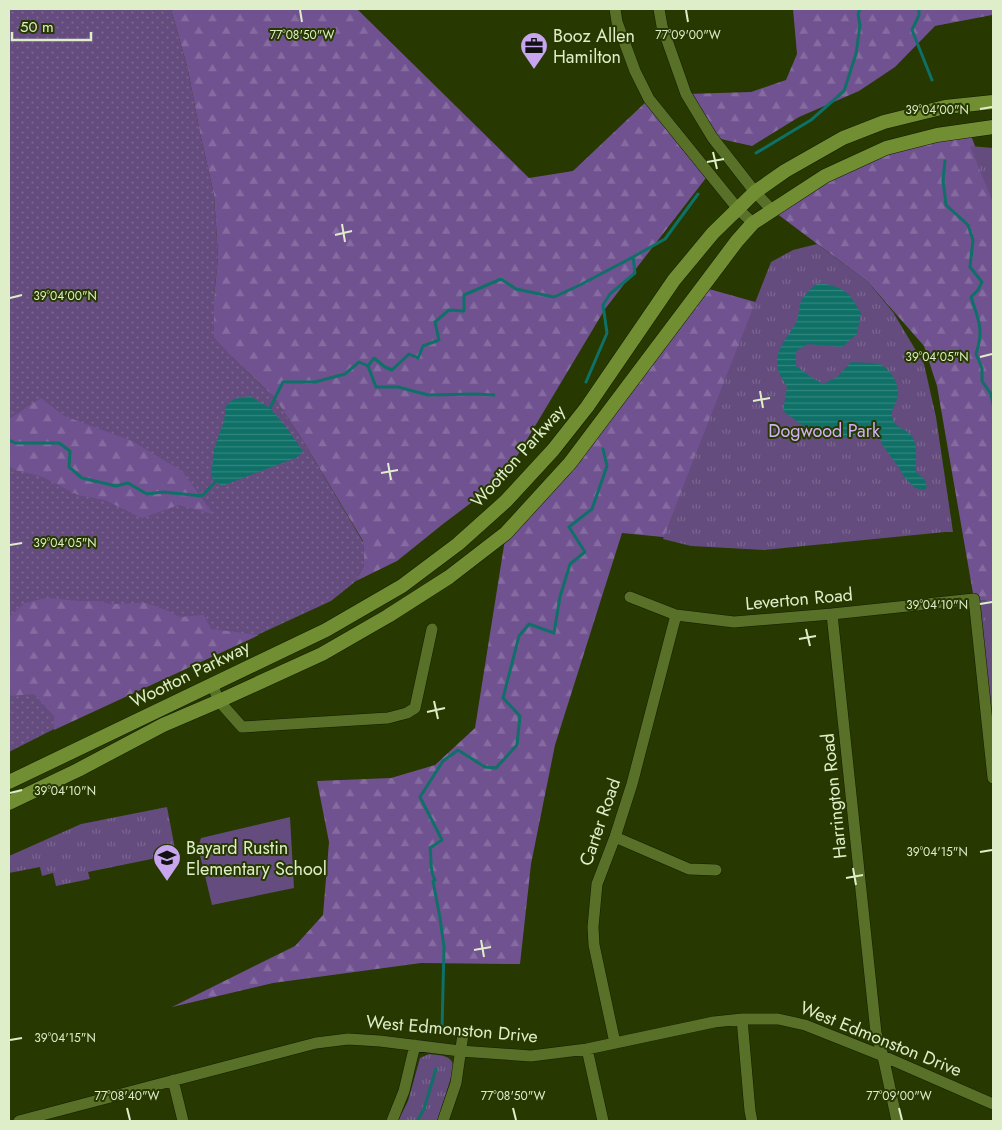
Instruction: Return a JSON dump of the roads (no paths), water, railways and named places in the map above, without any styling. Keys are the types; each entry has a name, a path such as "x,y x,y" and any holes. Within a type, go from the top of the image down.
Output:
{"main road":[{"name":"Wootton Parkway","path":"9,782 326,630 402,586 458,544 506,501 553,450 587,407 674,280 713,233 755,192 785,171 843,138 884,122 946,107 993,102"},
{"name":"Wootton Parkway","path":"9,803 78,770 163,725 322,654 388,616 449,577 506,533 570,463 737,241 753,223 825,176 886,148 936,135 993,127"}],"street":[{"path":"615,9 635,71 649,99 738,209 753,223"},
{"path":"659,9 662,26 686,94 712,137 755,192 772,210"},
{"name":"Leverton Road","path":"630,597 676,615 734,622 974,599 993,778"},
{"name":"Harrington Road","path":"832,614 876,1033 897,1121"},
{"name":"Carter Road","path":"615,1043 594,946 593,927 597,884 632,784 676,615"},
{"path":"212,684 219,701 242,727 388,718 407,714 415,708 432,630"},
{"path":"614,837 688,869 716,870"},
{"path":"742,1019 752,1121"},
{"name":"West Edmonston Drive","path":"19,1121 316,1043 348,1039 460,1051 531,1056 587,1049 714,1022 742,1019 778,1019 805,1025 883,1056 993,1104"},
{"path":"442,1121 456,1083 463,1034"},
{"path":"392,1121 404,1091 415,1045"},
{"path":"587,1049 603,1121"},
{"path":"173,1080 183,1121"}],"water":[{"path":"820,283 840,288 851,298 861,313 857,334 842,347 808,344 796,351 796,366 823,384 837,377 851,362 876,363 887,369 895,381 898,390 892,412 893,420 911,435 915,443 916,472 925,480 927,488 923,490 915,488 904,477 883,446 878,435 868,429 850,437 831,438 814,432 783,411 787,387 778,369 779,351 797,320 802,299 806,293"},
{"path":"250,396 270,408 303,451 298,457 222,486 211,477 214,449 224,421 226,406 234,399"}],"waterway":[{"path":"756,153 811,120 844,91 856,54 860,25 858,14 860,9"},
{"path":"919,9 919,15 912,30 932,80"},
{"path":"945,161 943,180 946,205 968,225 973,240 970,267 982,282 978,290 971,297 980,331 976,354 982,368 982,381 991,394 993,405"},
{"path":"586,382 607,333 603,305 610,294 635,273 633,257 665,239 698,194"},
{"path":"368,366 374,358 392,370 409,354 418,358 423,346 439,340 435,322 449,310 464,311 464,295 501,279 516,289 554,297 633,257"},
{"path":"270,408 283,382 315,382 345,374 359,362 368,366 376,387 398,387 428,395 494,395"},
{"path":"9,440 15,443 59,443 70,451 69,467 82,478 116,486 128,483 147,494 163,492 202,496 216,481"},
{"path":"442,1030 444,947 433,881 435,880 431,869 430,848 442,840 420,797 443,761 458,750 485,767 496,768 517,745 520,716 503,698 519,636 529,624 554,633 560,597 570,564 585,552 569,527 592,509 607,466 603,449"},
{"path":"417,1121 424,1109 436,1069"}],"place":[{"name":"Booz Allen Hamilton","path":"534,70"},
{"name":"Bayard Rustin Elementary School","path":"167,882"}],"park label":[{"name":"Dogwood Park","path":"824,431"}]}
